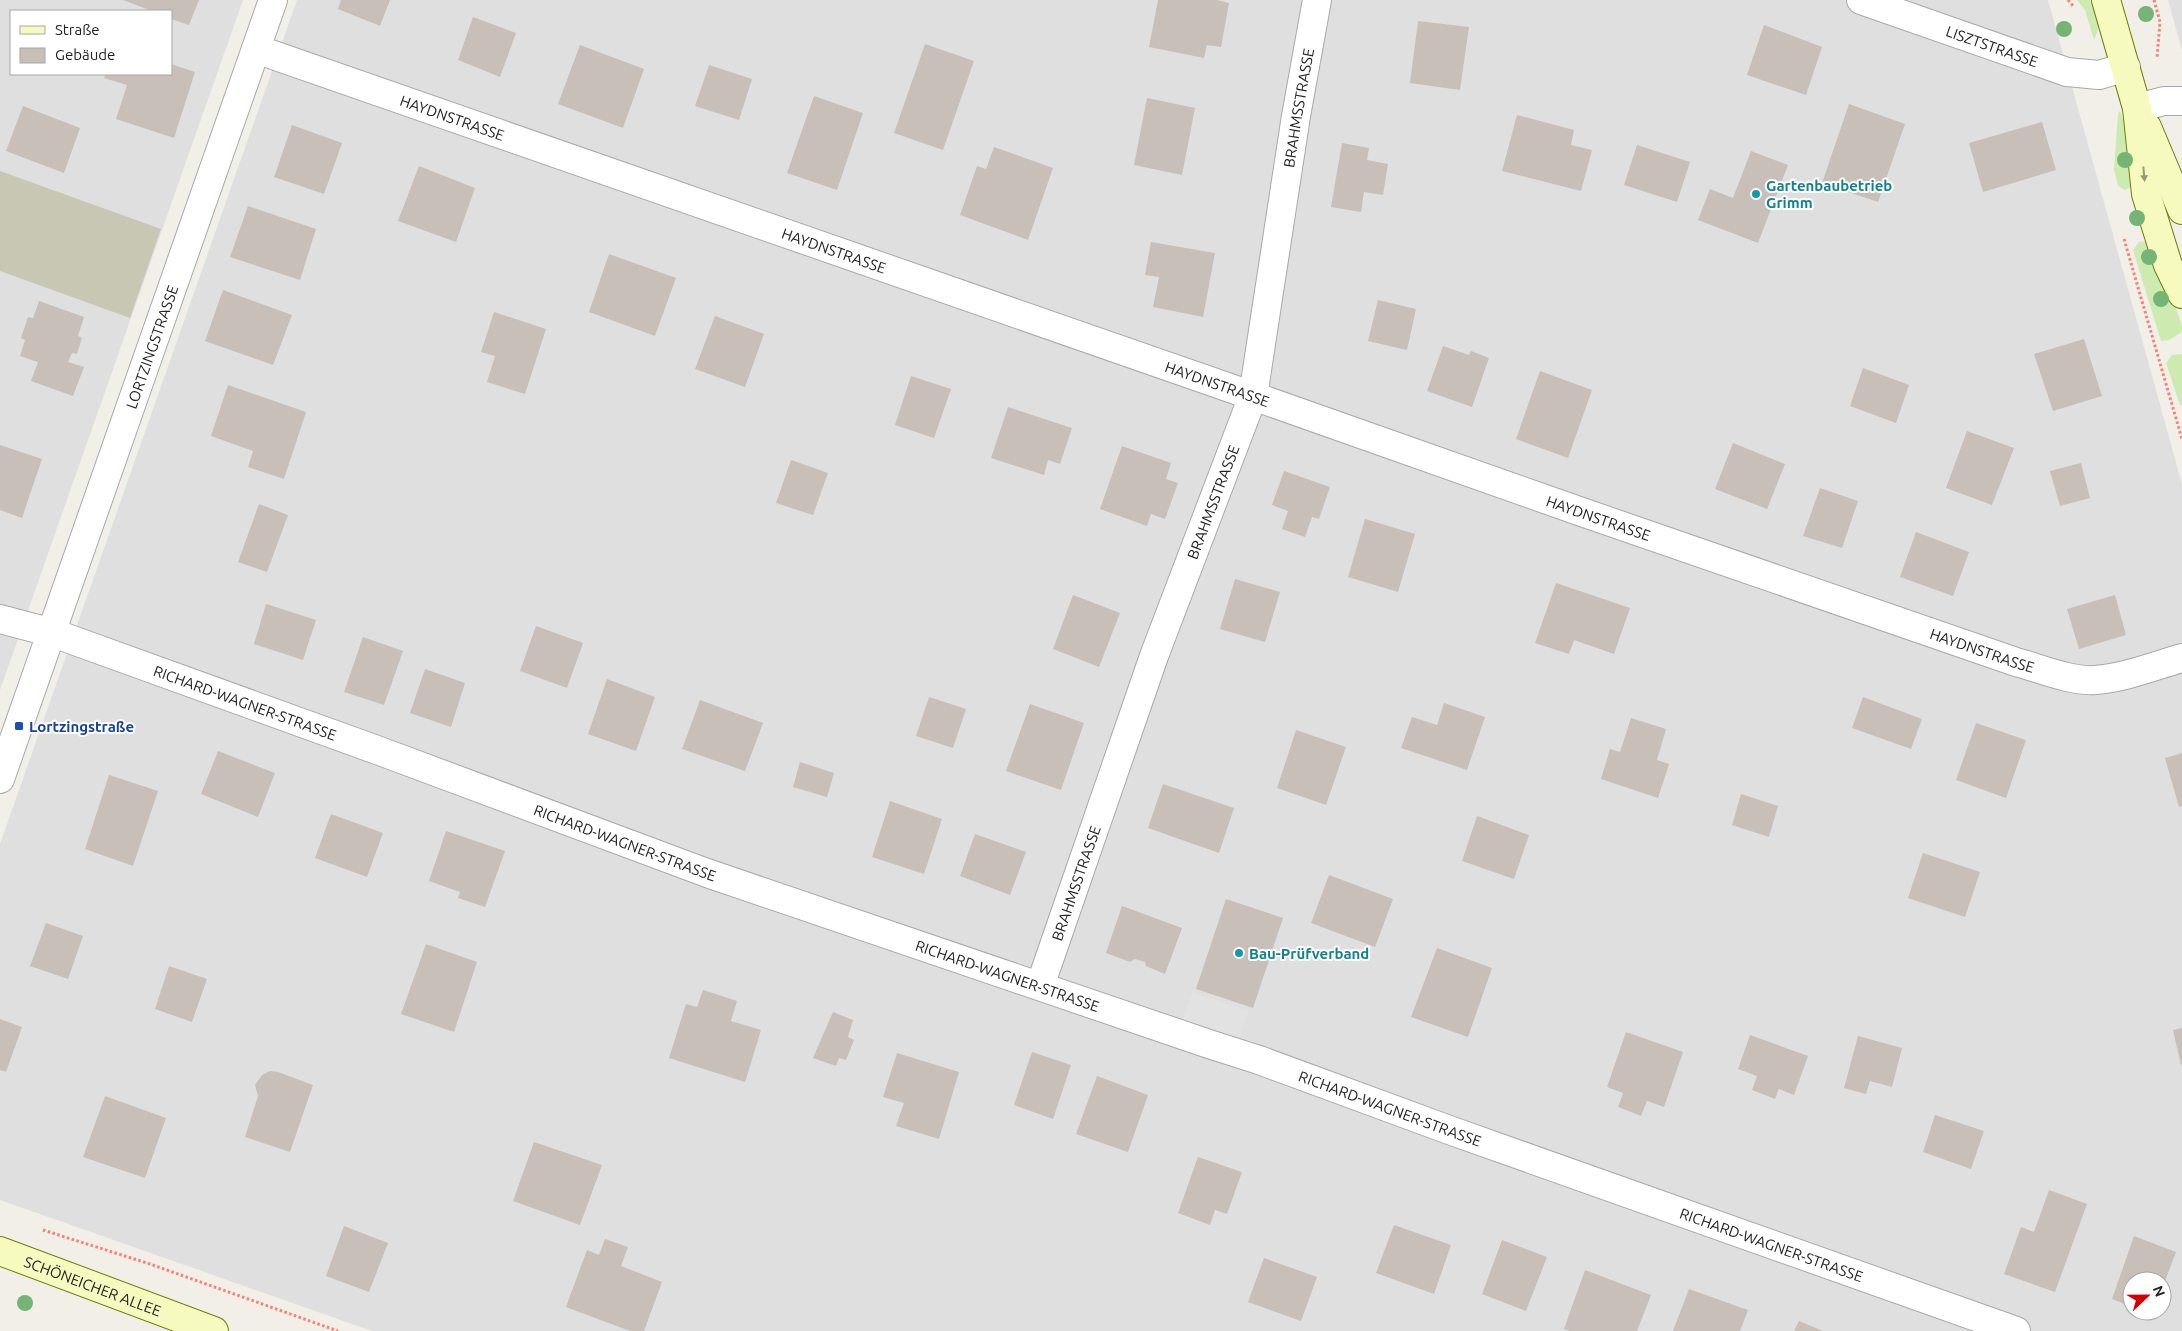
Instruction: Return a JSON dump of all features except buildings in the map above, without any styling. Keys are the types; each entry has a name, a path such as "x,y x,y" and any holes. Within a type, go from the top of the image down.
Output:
{"street":[{"name":"LORTZINGSTRASSE","path":"0,779 53,633 273,0"},
{"name":"BRAHMSSTRASSE","path":"1040,986 1154,656 1253,396 1296,116 1317,0"},
{"name":"LISZTSTRASSE","path":"1861,0 2067,72 2099,75 2126,67"},
{"path":"2106,0 2137,108 2146,194 2168,265 2182,294"},
{"name":"HAYDNSTRASSE","path":"256,49 2016,662 2076,678 2094,680 2116,677 2182,658"},
{"path":"2137,108 2164,101 2182,101"},
{"path":"2137,108 2161,157 2182,210"},
{"name":"RICHARD-WAGNER-STRASSE","path":"0,619 53,633 653,853 1259,1060 1461,1134 2016,1331"},
{"name":"SCHÖNEICHER ALLEE","path":"0,1251 214,1331"}],"path":[{"path":"37,1228 150,1264 338,1331"}],"shaded area":[{"path":"0,0 243,0 0,690"},
{"path":"297,0 2048,0 2182,484 2182,1331 372,1331 0,1200 0,844"},
{"path":"2168,0 2182,0 2182,51"},
{"path":"0,171 161,229 130,318 0,271"},
{"path":"1192,992 1249,1011 1238,1043 1181,1023"}],"green space":[{"path":"2077,0 2090,0 2099,27 2094,40 2085,10"},
{"path":"2120,111 2125,125 2133,186 2125,190 2118,186 2114,169 2118,113"},
{"path":"2149,241 2166,280 2182,326 2182,332 2169,340 2161,341 2133,250 2139,242"},
{"path":"2182,354 2182,405 2180,405 2166,363 2172,355"}],"place":[{"name":"Gartenbaubetrieb Grimm","path":"1756,194"},
{"name":"Lortzingstraße","path":"19,726"},
{"name":"Bau-Prüfverband","path":"1239,953"}]}
